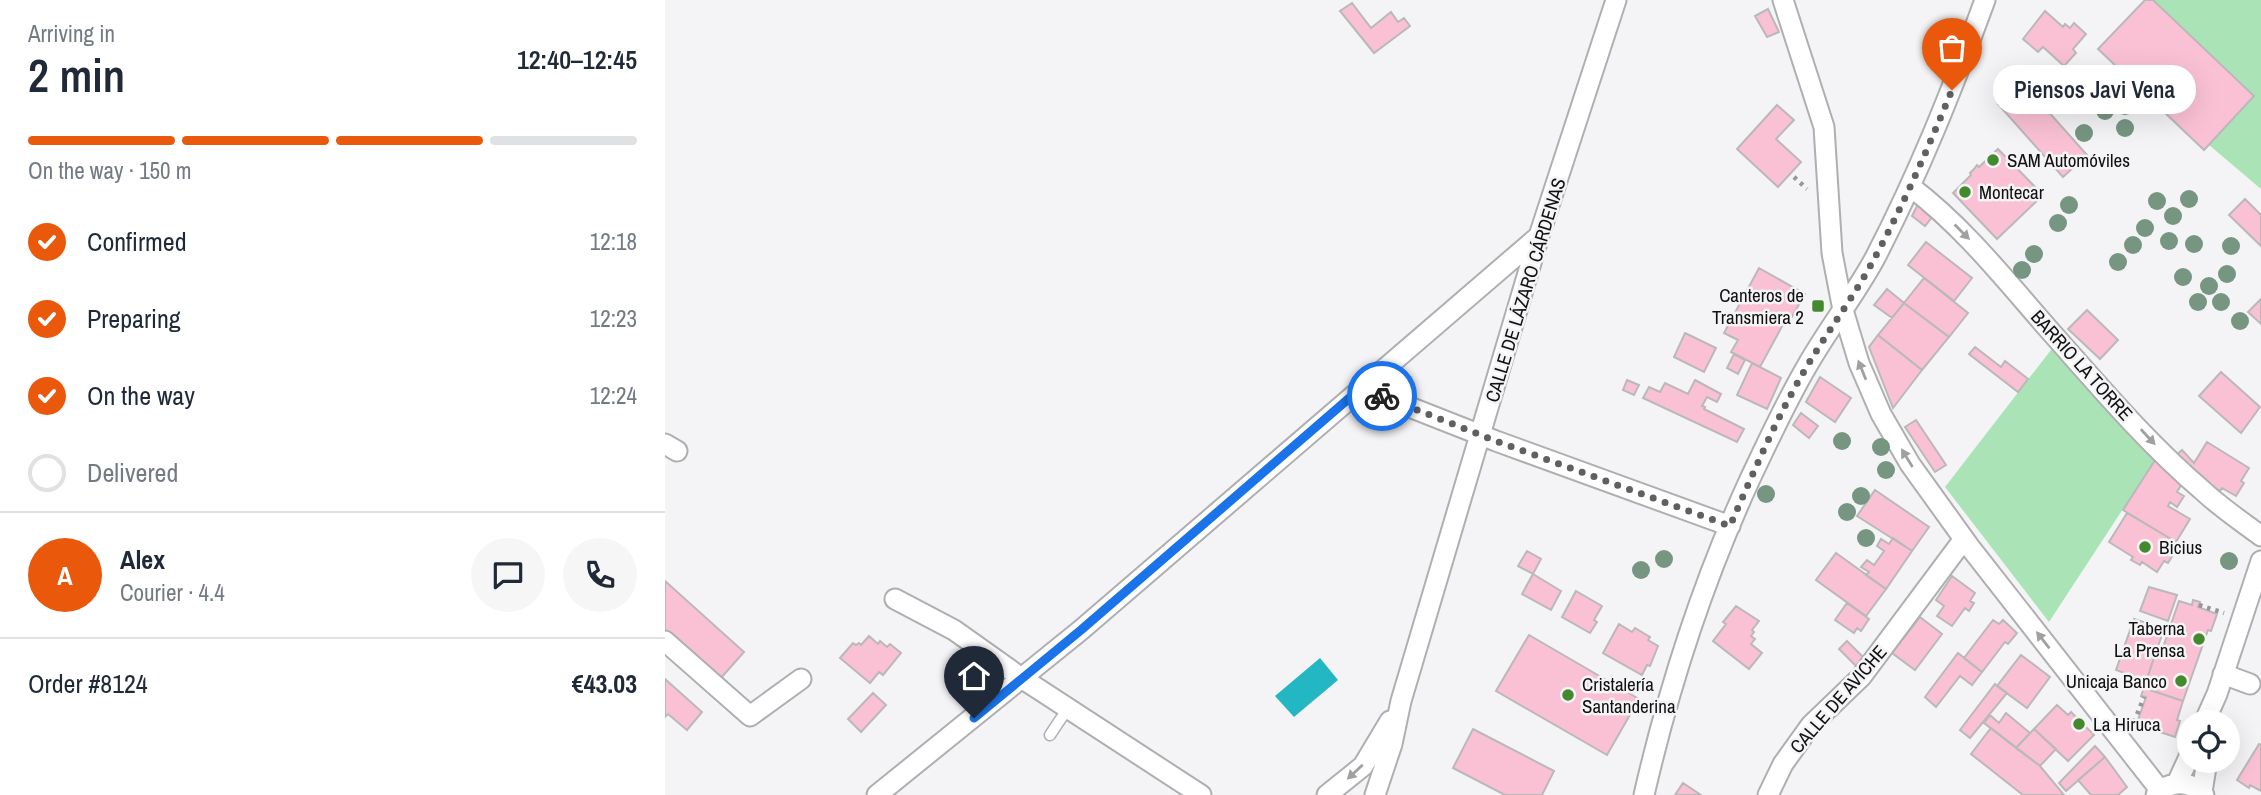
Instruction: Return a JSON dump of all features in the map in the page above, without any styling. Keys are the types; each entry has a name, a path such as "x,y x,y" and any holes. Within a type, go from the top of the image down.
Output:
{"street":[{"name":"CALLE DE LÁZARO CÁRDENAS","path":"1375,795 1539,236 1616,0"},
{"path":"1783,0 1824,127 1832,253 1843,310 1859,363 1881,414 1910,464 1964,538 2164,789"},
{"path":"1644,795 1657,737 1684,648 1730,526 1808,365 1873,261 1911,187 1952,90 1985,0"},
{"name":"BARRIO LA TORRE","path":"1911,187 1936,206 1988,259 2052,333 2202,491 2261,536"},
{"path":"877,795 1023,679 1539,236"},
{"path":"1361,388 1730,526"},
{"name":"CALLE DE AVICHE","path":"1768,795 1783,764 1811,725 1861,677 1964,538"},
{"path":"2210,710 2261,561"},
{"path":"895,599 954,630 1023,679 1201,795"},
{"path":"665,641 750,716 801,679"},
{"path":"2224,674 2250,684"},
{"path":"2215,710 2217,694"},
{"name":"CALLE DE LÁZARO CÁRDENAS","path":"1327,795 1363,766 1401,701"},
{"path":"2164,789 2177,772"},
{"path":"2164,789 2190,785 2203,794 2206,773"}],"lane":[{"path":"1050,735 1068,708"}],"path":[{"path":"2199,605 2221,612"},
{"path":"2135,720 2144,696"}],"green space":[{"path":"2153,0 2261,0 2261,189 2209,145 2253,95"},
{"path":"2054,346 2157,457 2049,622 1945,487"}],"water":[{"path":"1320,658 1338,680 1294,717 1275,696"}],"building":[{"path":"2145,0 2153,0 2254,96 2204,150 2098,49"},
{"path":"1352,3 1371,28 1391,12 1398,22 1404,18 1410,26 1374,53 1340,11"},
{"path":"1768,9 1779,32 1767,37 1755,16"},
{"path":"2045,11 2063,27 2065,24 2070,28 2074,23 2086,34 2073,49 2076,53 2064,66 2043,47 2038,52 2023,39"},
{"path":"2022,82 2087,155 2063,177 1998,104"},
{"path":"1777,105 1794,120 1776,139 1801,162 1778,187 1737,149"},
{"path":"1998,149 2043,195 1997,239 1953,193 1977,165 1979,167"},
{"path":"2245,199 2261,215 2261,246 2229,215"},
{"path":"1918,204 1933,216 1925,226 1912,216"},
{"path":"1926,242 1972,278 1954,301 1908,265"},
{"path":"1759,268 1805,294 1790,320 1786,319 1760,367 1731,352 1738,340 1724,333"},
{"path":"1924,278 1968,313 1949,337 1904,303"},
{"path":"1887,289 1904,303 1892,318 1874,305"},
{"path":"2261,299 2261,324 2248,312"},
{"path":"1904,303 1949,337 1922,370 1878,335"},
{"path":"2087,310 2118,340 2100,359 2068,329"},
{"path":"1685,333 1716,348 1704,372 1674,357"},
{"path":"1878,335 1922,370 1893,408 1869,347"},
{"path":"1975,347 2001,367 2005,361 2028,379 2018,392 1969,354"},
{"path":"1734,354 1745,360 1738,374 1727,368"},
{"path":"1752,363 1781,378 1767,409 1737,395"},
{"path":"2221,372 2260,407 2241,433 2199,396"},
{"path":"1820,377 1851,398 1835,422 1806,402"},
{"path":"1627,380 1639,385 1634,395 1623,390"},
{"path":"1695,380 1721,394 1717,402 1707,397 1702,406 1744,429 1737,442 1643,398 1649,387 1660,392 1665,383 1688,394"},
{"path":"1801,413 1818,426 1809,438 1793,425"},
{"path":"1916,420 1946,465 1935,472 1905,427"},
{"path":"2207,442 2249,468 2236,496 2222,488 2220,491 2174,457 2182,450 2194,463"},
{"path":"2157,457 2184,480 2177,492 2184,496 2177,507 2170,502 2168,506 2190,519 2176,542 2123,510"},
{"path":"1875,490 1929,527 1912,551 1857,516"},
{"name":"Bicius","path":"2127,513 2176,542 2169,553 2173,555 2168,563 2164,561 2157,572 2142,562 2140,565 2131,560 2133,557 2109,542"},
{"path":"1893,538 1912,551 1886,589 1866,575 1869,572 1861,567 1867,560 1874,565 1884,551 1877,546 1881,539 1889,544"},
{"path":"1527,551 1541,559 1533,574 1518,566"},
{"path":"1836,553 1886,589 1866,616 1816,580"},
{"path":"1533,574 1561,591 1551,610 1522,594"},
{"path":"1952,576 1975,593 1970,601 1974,603 1969,611 1965,608 1952,626 1937,616 1944,606 1936,600"},
{"path":"665,581 744,652 720,679 665,631"},
{"path":"2149,587 2177,595 2168,621 2140,611"},
{"path":"1576,591 1602,606 1590,633 1562,617"},
{"path":"2193,600 2200,602 2198,607 2217,614 2211,631 2208,630 2183,701 2144,688 2155,655 2160,656 2179,601 2192,605"},
{"path":"1847,603 1869,619 1861,631 1857,628 1854,633 1835,620"},
{"name":"Cristalería Santanderina","path":"1736,606 1759,621 1752,630 1754,632 1751,636 1755,639 1751,644 1762,653 1749,669 1713,641"},
{"path":"1920,617 1942,634 1915,670 1892,653"},
{"path":"2134,619 2164,629 2146,681 2116,670"},
{"path":"1993,620 1999,624 2003,620 2017,633 2008,644 2005,642 1982,672 1964,658"},
{"path":"1619,624 1632,632 1635,628 1650,637 1648,640 1658,646 1650,666 1647,665 1642,675 1603,653"},
{"name":"Cristalería Santanderina","path":"1529,635 1639,699 1607,755 1496,691"},
{"path":"869,636 878,644 880,641 887,647 890,644 901,653 883,675 879,672 870,683 840,658 853,643 861,645"},
{"path":"1847,641 1865,659 1857,667 1839,649"},
{"path":"1958,653 1982,672 1972,685 1960,676 1936,707 1925,697"},
{"path":"2021,655 2050,677 2027,708 1997,686"},
{"path":"665,679 702,712 687,730 668,714 665,717"},
{"path":"1995,684 2007,693 1970,738 1960,730"},
{"path":"2144,688 2183,701 2180,710 2177,710 2175,737 2154,730 2155,726 2138,720 2146,697 2141,696"},
{"path":"873,693 886,705 861,732 848,719"},
{"path":"2057,705 2068,715 2071,712 2094,735 2068,761 2034,729"},
{"path":"2006,713 2030,733 2016,748 1984,723 1990,715 1999,723"},
{"path":"1991,728 2040,766 2064,795 2023,795 1971,754"},
{"path":"1473,729 1554,771 1542,795 1505,795 1453,768"},
{"path":"2034,729 2056,749 2040,766 2016,748"},
{"path":"2259,744 2261,791 2250,785 2249,788 2237,780"},
{"path":"2095,746 2105,757 2066,791 2059,783"},
{"path":"2105,757 2127,787 2118,795 2091,795 2078,780"},
{"path":"1683,783 1701,795 1675,795"}],"way so far":[{"path":"1382,396 1496,441 1730,526 1779,420 1808,365 1873,261 1898,212 1926,154 1952,90"}],"place":[{"name":"Piensos Javi Vena","path":"1952,90"},
{"name":"SAM Automóviles","path":"1993,160"},
{"name":"Montecar","path":"1965,192"},
{"name":"Canteros de Transmiera 2","path":"1818,306"},
{"name":"Bicius","path":"2145,547"},
{"name":"Taberna La Prensa","path":"2199,639"},
{"name":"Unicaja Banco","path":"2181,681"},
{"name":"Cristalería Santanderina","path":"1568,695"},
{"name":"La Hiruca","path":"2079,724"}],"route":[{"path":"974,718 1081,630 1361,388 1382,396"}]}
